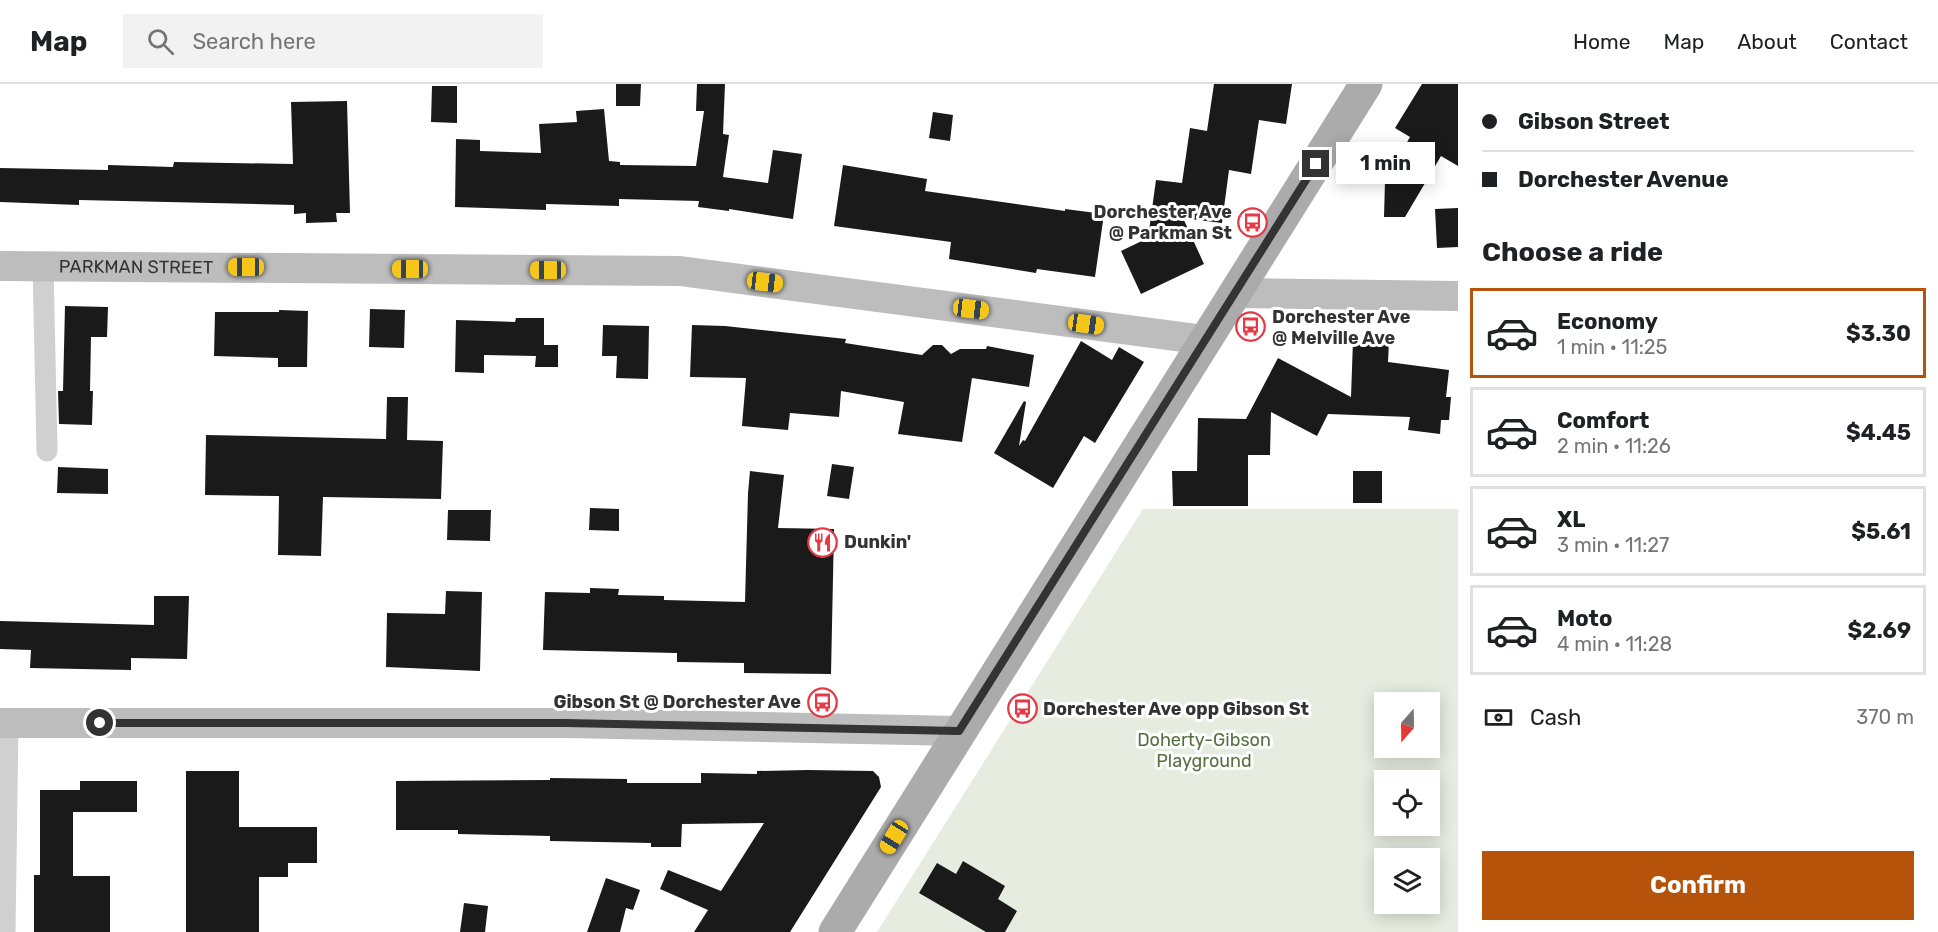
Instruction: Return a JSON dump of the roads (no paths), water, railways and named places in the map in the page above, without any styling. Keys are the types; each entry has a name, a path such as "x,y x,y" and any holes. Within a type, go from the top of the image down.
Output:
{"main road":[{"path":"834,932 1366,84"}],"street":[{"name":"PARKMAN STREET","path":"0,266 680,271 1205,340"},
{"path":"43,266 47,451"},
{"path":"1234,293 1458,296"},
{"path":"5,932 4,723 566,723 959,731"}],"place":[{"name":"Dorchester Ave @ Parkman St","path":"1253,222"},
{"name":"Dorchester Ave @ Melville Ave","path":"1251,327"},
{"name":"Dunkin'","path":"823,542"},
{"name":"Gibson St @ Dorchester Ave","path":"822,702"},
{"name":"Dorchester Ave opp Gibson St","path":"1022,709"}],"park label":[{"name":"Doherty-Gibson Playground","path":"1204,750"}]}
